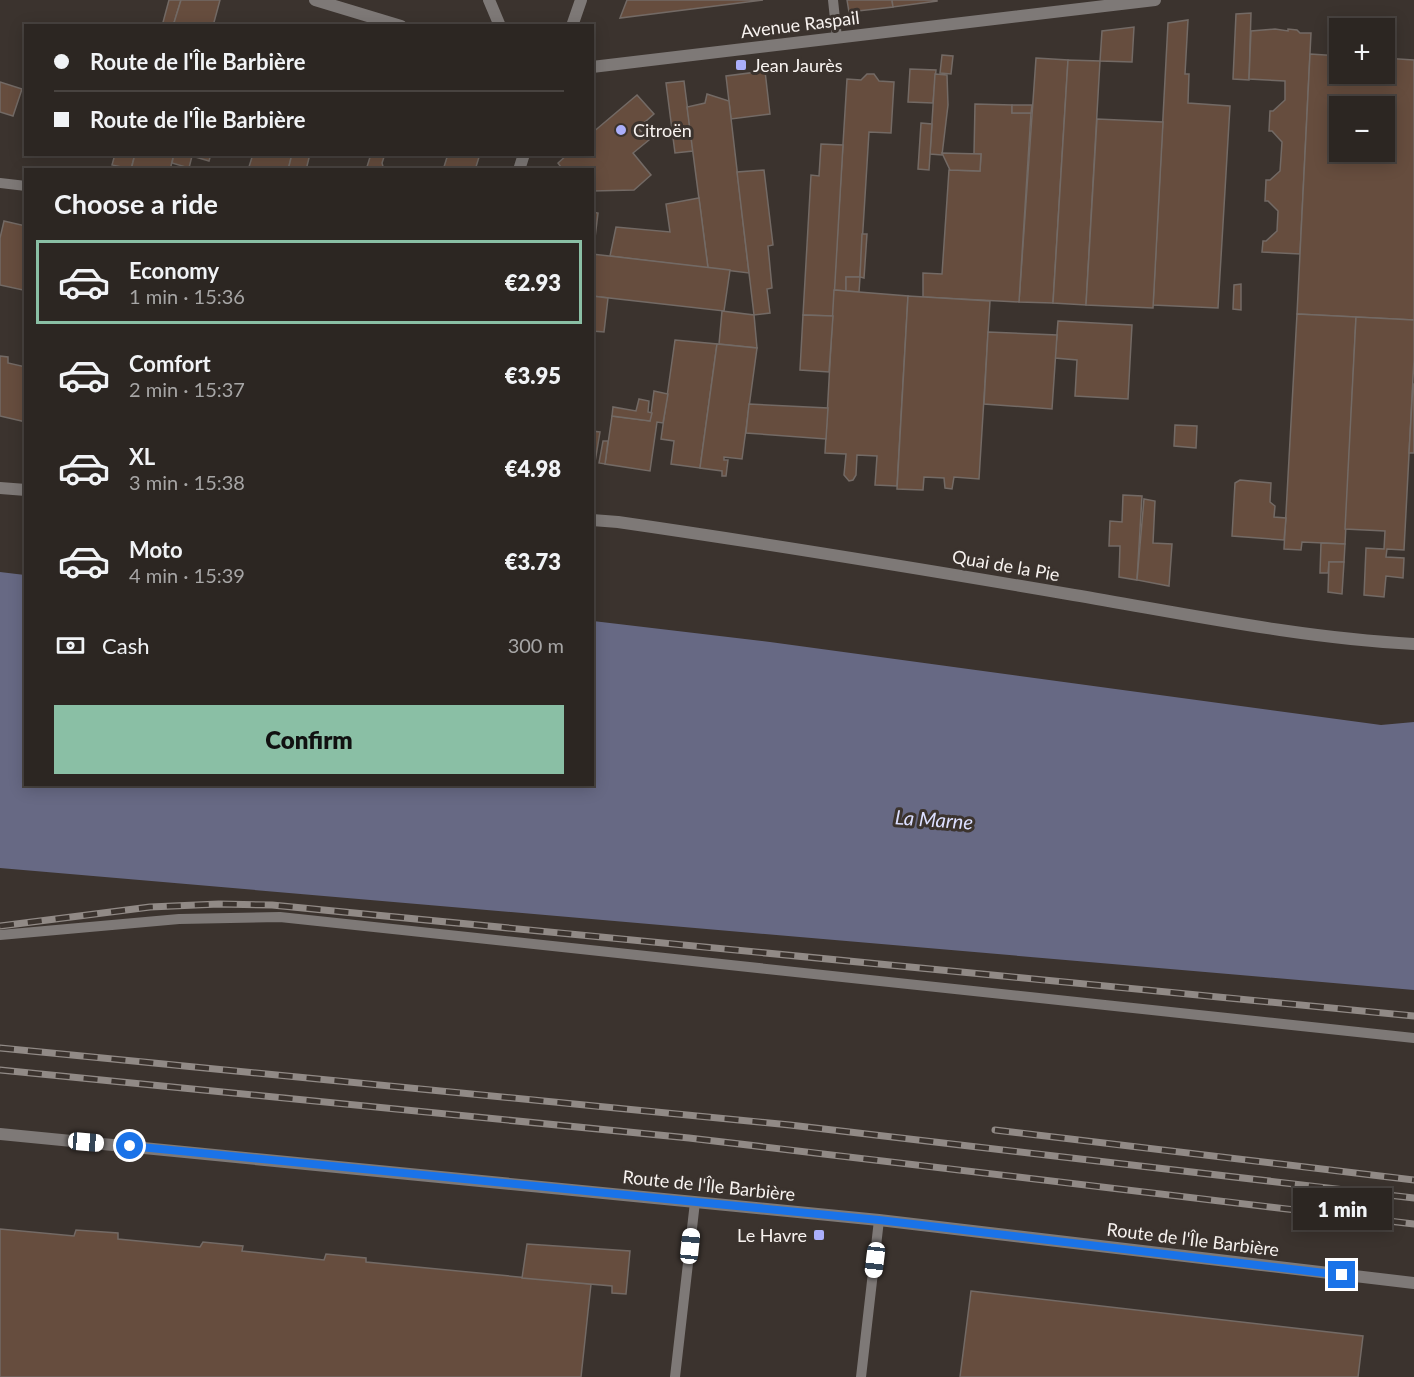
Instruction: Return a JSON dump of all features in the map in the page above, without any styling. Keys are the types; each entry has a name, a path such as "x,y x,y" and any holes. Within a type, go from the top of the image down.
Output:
{"street":[{"path":"315,0 394,24"},
{"path":"489,0 499,24"},
{"path":"573,24 581,0"},
{"name":"Avenue Raspail","path":"594,67 1155,0"},
{"path":"0,489 24,490"},
{"name":"Quai de la Pie","path":"594,520 810,549 1279,630 1372,642 1414,644"},
{"name":"Route de l'Île Barbière","path":"0,1134 879,1220 1414,1283"}],"lane":[{"path":"833,0 837,38"},
{"path":"0,183 24,186"},
{"path":"0,935 179,920 280,917 1414,1038"},
{"path":"675,1377 695,1202"},
{"path":"861,1377 879,1220"}],"water":[{"name":"La Marne","path":"0,572 24,575 24,786 594,786 594,621 770,642 1381,725 1414,722 1414,990 0,868"}],"building":[{"path":"169,0 181,0 174,24 163,24"},
{"path":"181,0 220,0 214,24 174,24"},
{"path":"627,0 763,0 620,18"},
{"path":"847,0 892,0 893,7 849,12"},
{"path":"892,0 937,0 937,1 893,7"},
{"path":"1251,13 1249,80 1233,79 1236,14"},
{"path":"1188,20 1185,74 1189,74 1188,103 1230,106 1218,308 1153,305 1168,23"},
{"path":"1134,27 1132,62 1100,61 1102,31"},
{"path":"1275,29 1311,33 1300,254 1262,252 1263,241 1277,231 1278,211 1268,201 1265,201 1266,180 1270,180 1280,171 1282,142 1272,131 1269,131 1270,111 1285,100 1285,81 1249,79 1251,31"},
{"path":"1310,54 1329,55 1329,84 1395,84 1395,59 1414,60 1414,320 1297,314"},
{"path":"942,55 953,56 951,74 940,73"},
{"path":"1036,58 1068,60 1053,303 1019,302"},
{"path":"1068,60 1100,61 1086,305 1053,303"},
{"path":"910,69 936,70 933,103 908,102"},
{"path":"765,71 770,114 731,119 726,76"},
{"path":"867,74 874,74 879,81 894,82 891,133 869,132 860,277 846,277 846,291 834,290 847,79 861,80"},
{"path":"935,74 947,75 948,105 942,155 930,154"},
{"path":"684,81 693,151 675,153 666,83"},
{"path":"0,82 22,89 13,116 0,112"},
{"path":"707,94 729,101 749,273 708,268 687,107 705,103"},
{"path":"637,95 654,114 638,128 649,140 633,153 651,175 634,190 594,191 594,168 562,168 558,163 566,156 594,156 594,131"},
{"path":"975,104 1012,105 1012,113 1031,113 1019,302 923,297 923,273 942,274 949,170 980,171 981,154 974,154"},
{"path":"1012,105 1032,105 1031,113 1012,113"},
{"path":"1097,119 1163,122 1153,308 1086,305"},
{"path":"921,123 932,124 929,170 918,169"},
{"path":"821,144 843,145 833,316 803,315 811,175 819,176"},
{"path":"942,153 981,154 980,171 950,170"},
{"path":"114,156 134,156 131,168 112,165"},
{"path":"134,156 174,156 170,168 132,168"},
{"path":"174,156 192,156 189,168 172,163"},
{"path":"192,156 210,156 209,161"},
{"path":"252,156 292,156 288,168 249,168"},
{"path":"292,156 310,156 306,168 288,168"},
{"path":"370,156 384,157 383,168 367,168"},
{"path":"447,156 479,156 476,168 444,168"},
{"path":"764,170 773,245 768,246 772,288 767,289 770,313 754,315 737,172"},
{"path":"699,198 708,268 610,256 616,227 670,232 666,204"},
{"path":"594,212 598,213 594,246"},
{"path":"4,221 24,226 23,290 0,285 0,238"},
{"path":"862,234 867,234 864,278 860,277"},
{"path":"594,254 730,270 724,311 594,296"},
{"path":"846,277 860,277 859,292 846,291"},
{"path":"1241,284 1241,310 1233,309 1234,285"},
{"path":"834,290 908,296 897,486 875,485 877,456 857,455 856,475 853,480 849,481 844,475 846,454 825,453"},
{"path":"594,296 608,298 604,332 594,331"},
{"path":"908,296 990,301 979,479 954,477 952,489 945,488 944,478 924,477 923,490 897,489"},
{"path":"722,311 754,315 757,348 719,344"},
{"path":"1297,314 1356,317 1345,544 1302,542 1301,550 1284,549"},
{"path":"803,315 833,316 829,372 800,370"},
{"path":"1356,317 1414,320 1404,550 1387,549 1386,557 1404,558 1403,578 1386,576 1384,597 1364,595 1366,548 1384,549 1385,531 1345,529"},
{"path":"1058,321 1132,325 1128,399 1075,396 1077,360 1055,358"},
{"path":"988,332 1057,335 1052,409 984,404"},
{"path":"675,340 717,344 700,468 671,464 674,441 661,439"},
{"path":"717,344 757,348 742,459 724,457 724,460 728,460 726,476 722,476 722,471 700,468"},
{"path":"0,356 8,357 8,363 24,367 24,422 0,416"},
{"path":"1413,384 1414,453 1409,453"},
{"path":"654,391 668,394 663,423 657,422 650,471 605,464 612,416 650,421"},
{"path":"639,399 649,401 648,412 652,413 650,421 612,416 613,407 636,411"},
{"path":"749,404 828,408 826,439 746,433"},
{"path":"1175,425 1197,426 1196,448 1174,446"},
{"path":"594,431 600,432 594,462"},
{"path":"603,441 608,441 605,464 599,463"},
{"path":"1240,480 1271,483 1270,502 1275,506 1274,517 1286,518 1284,540 1232,536 1235,483"},
{"path":"1123,495 1142,496 1137,580 1119,577 1120,546 1109,546 1110,521 1122,522"},
{"path":"1144,499 1155,501 1153,543 1172,544 1169,586 1137,580"},
{"path":"1321,543 1345,544 1344,562 1329,562 1328,573 1320,573"},
{"path":"1329,562 1344,562 1342,594 1328,592"},
{"path":"0,1229 74,1236 76,1230 118,1233 118,1239 200,1247 203,1242 243,1246 242,1251 324,1260 326,1254 366,1258 366,1262 591,1284 581,1377 0,1377"},
{"path":"527,1244 630,1251 626,1294 612,1293 612,1286 522,1278"},
{"path":"971,1291 1363,1336 1358,1377 960,1377"}],"railway":[{"path":"0,926 150,907 219,904 272,905 1414,1016"},
{"path":"0,1048 790,1125 1414,1198"},
{"path":"0,1070 689,1138 1414,1224"},
{"path":"995,1130 1414,1180"}],"place":[{"name":"Jean Jaurès","path":"741,65"},
{"name":"Citroën","path":"621,130"},
{"name":"Le Havre","path":"819,1235"}],"route":[{"path":"130,1146 879,1220 1342,1275"}]}
